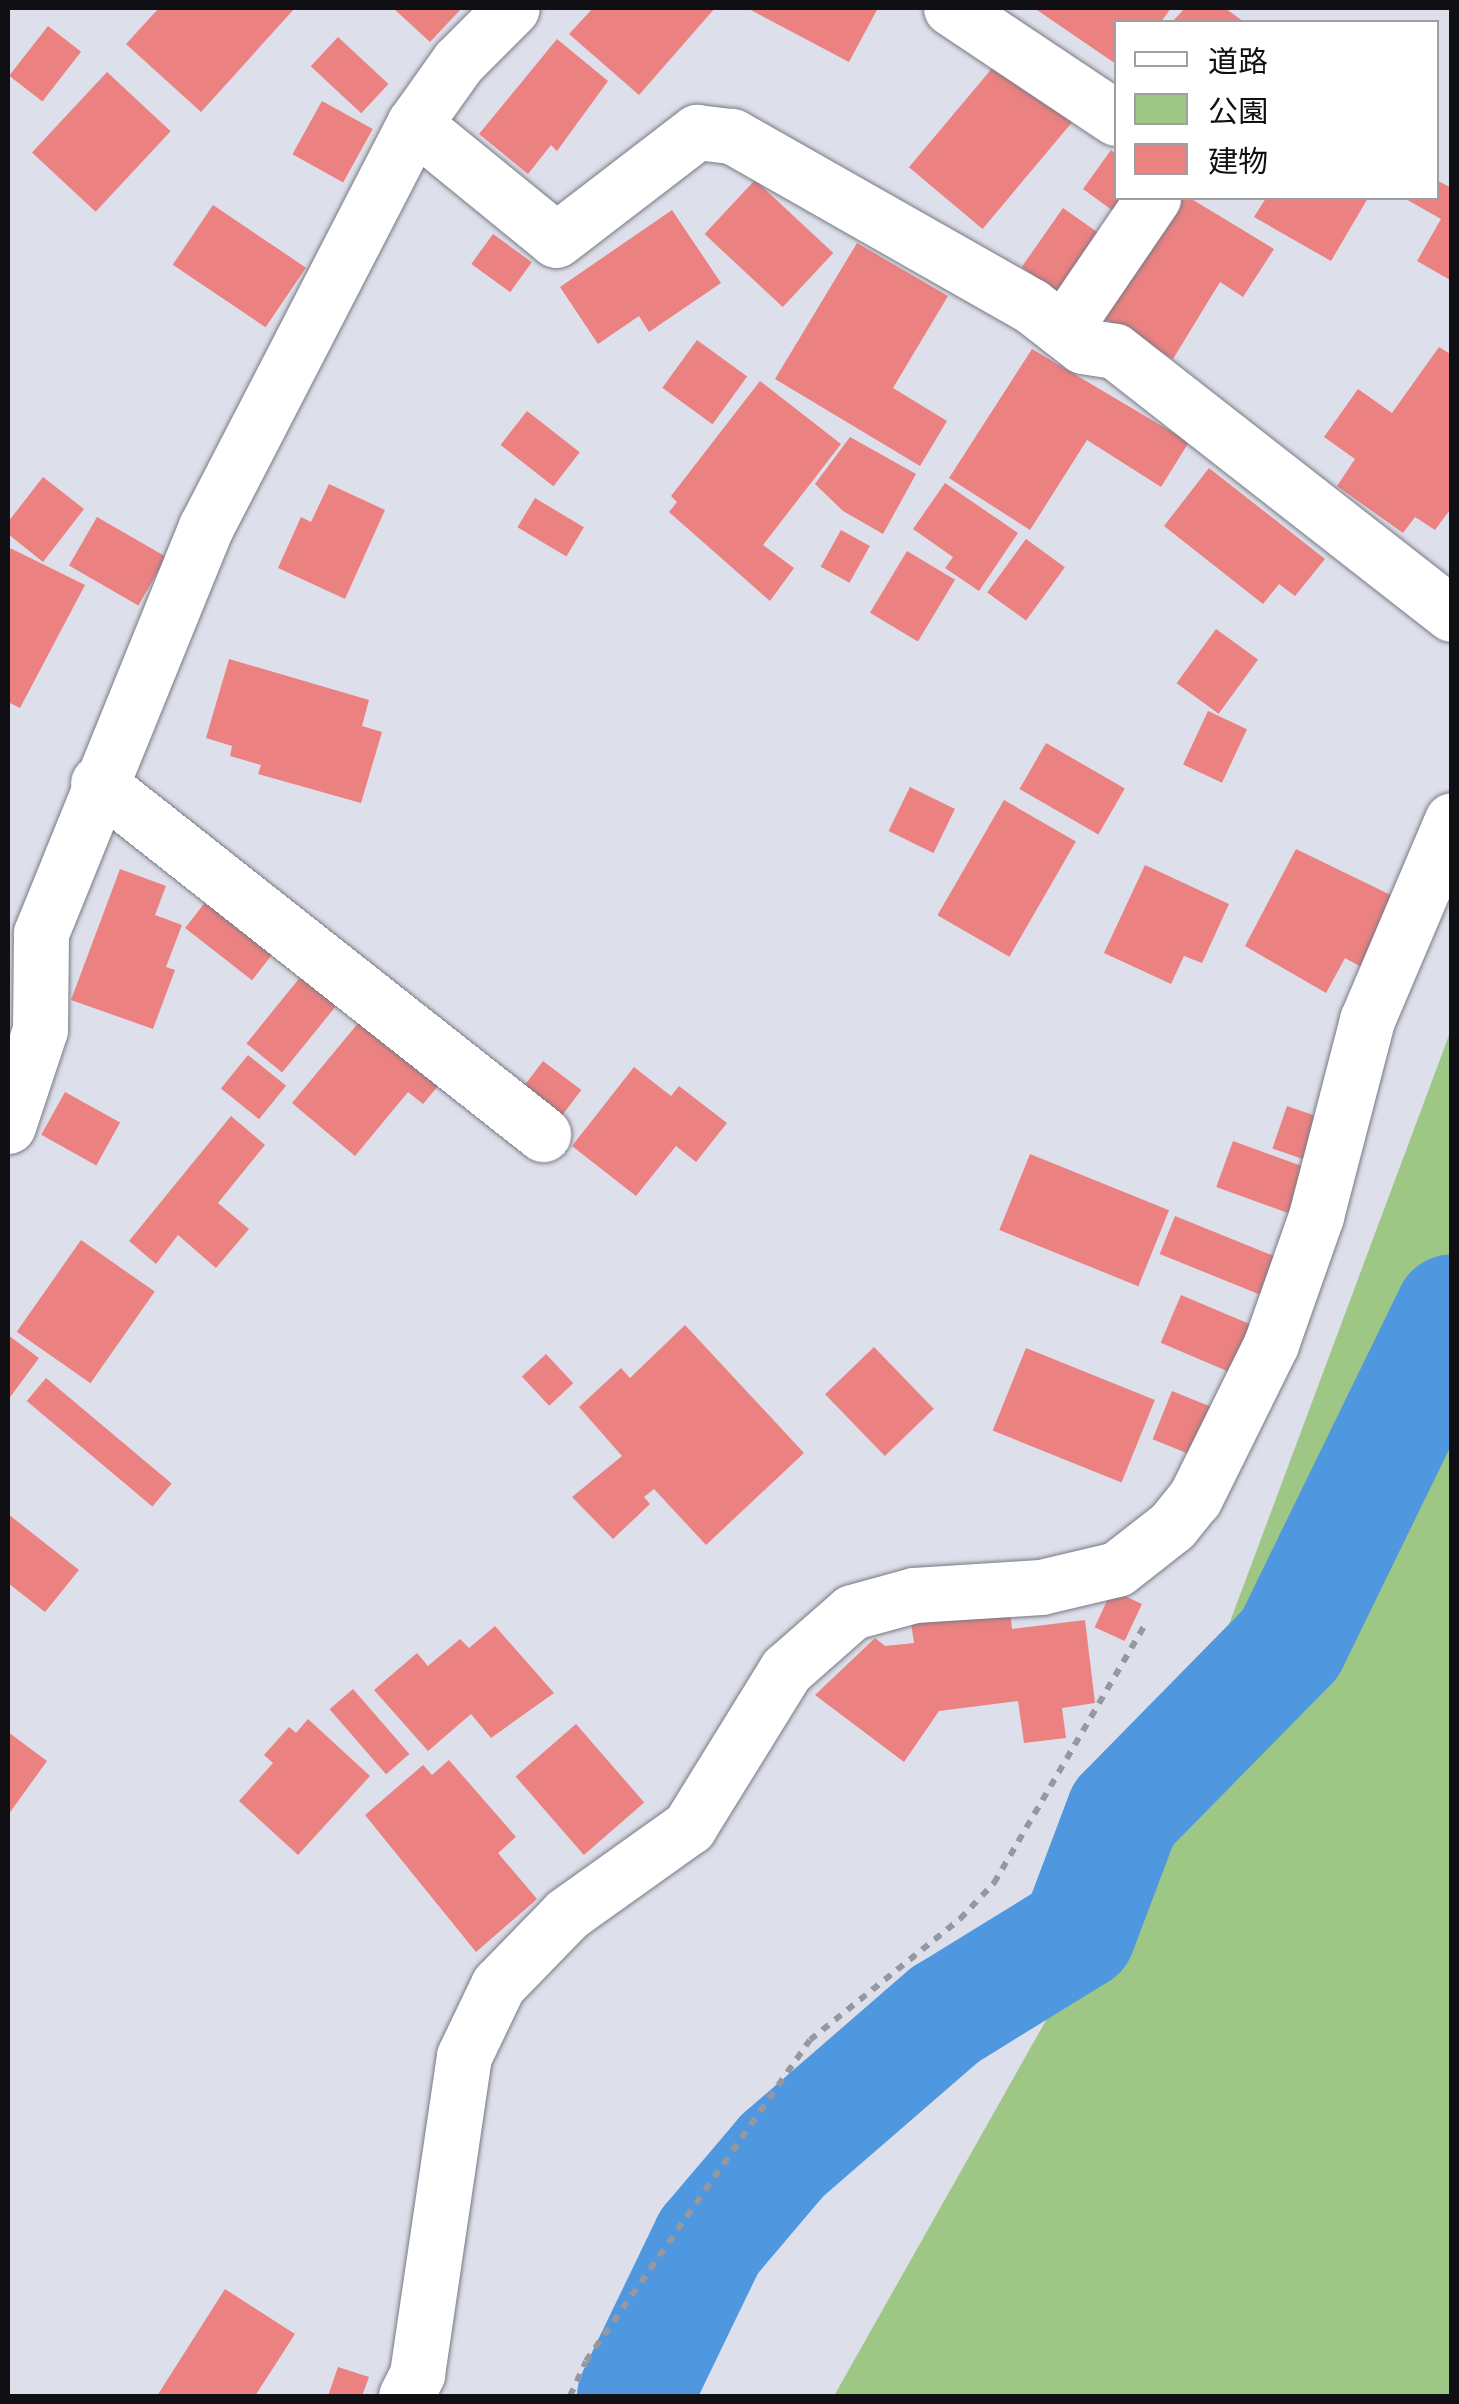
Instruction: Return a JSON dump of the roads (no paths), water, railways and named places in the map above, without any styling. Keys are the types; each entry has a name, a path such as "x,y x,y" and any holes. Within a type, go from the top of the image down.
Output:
{"street":[{"path":"8,1126 40,1030 24,929 98,782 206,527 414,124 458,62 512,8"},
{"path":"950,8 1114,117"},
{"path":"414,124 556,240 698,132 732,136 1063,330 1083,346 1115,352 1452,614"},
{"path":"1063,330 1151,200"},
{"path":"98,782 543,1134"},
{"path":"406,2396 417,2374 464,2056 498,1985 567,1914 689,1827 786,1670 852,1612 914,1595 1040,1587 1117,1569 1172,1526 1195,1498 1271,1344 1316,1216 1366,1020 1452,820"}],"waterway":[{"path":"634,2396 709,2241 782,2155 945,2014 1078,1932 1123,1813 1290,1643 1452,1311"}]}
